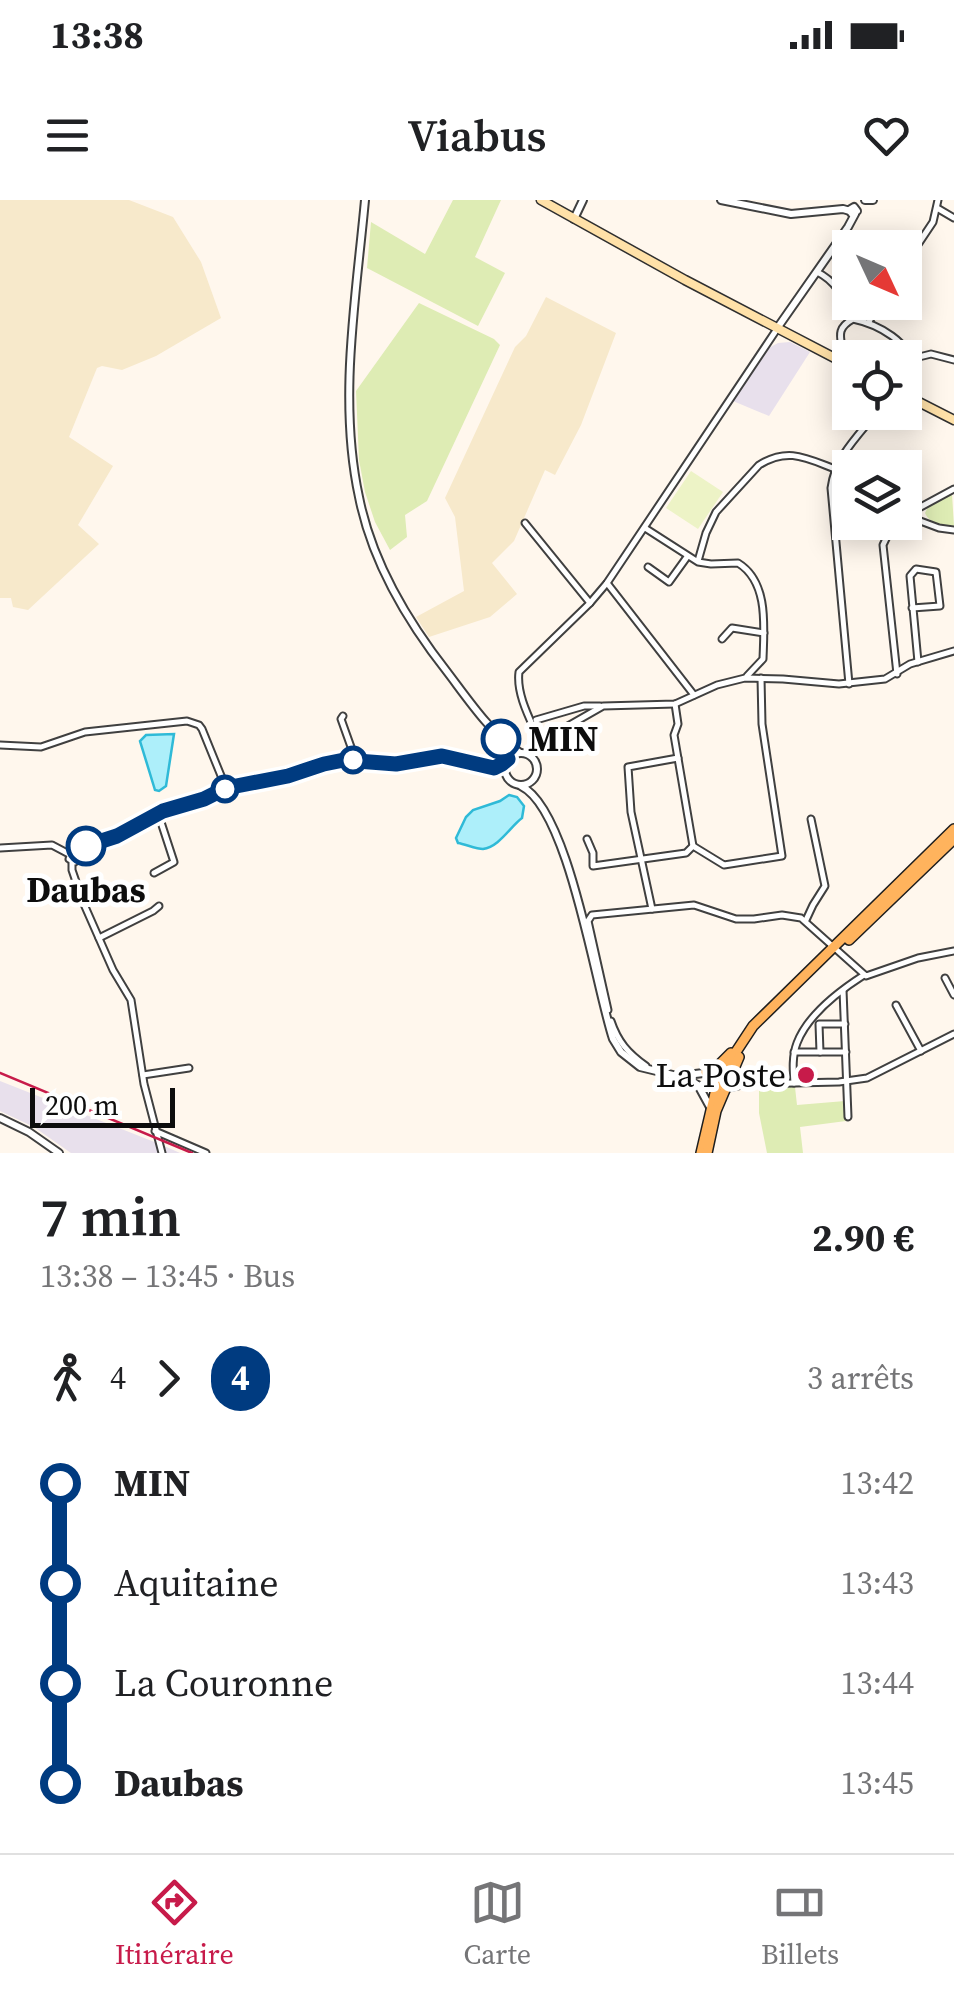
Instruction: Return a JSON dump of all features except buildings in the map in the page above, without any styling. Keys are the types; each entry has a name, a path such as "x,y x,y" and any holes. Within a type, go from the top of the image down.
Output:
{"main road":[{"path":"532,200 628,248"},
{"path":"543,204 832,356"},
{"path":"922,404 954,420"},
{"path":"706,1072 718,1066 762,1017 954,829"},
{"path":"703,1153 710,1107 720,1089 734,1077 742,1051 835,947 954,838"},
{"path":"734,1077 740,1044"},
{"path":"703,1153 720,1089"}],"street":[{"path":"365,200 350,363 350,426 366,526 406,616 500,738 534,759 538,770 533,780 520,786"},
{"path":"574,219 583,200"},
{"path":"721,200 791,214 853,210"},
{"path":"540,742 521,694 519,672 607,583 835,246 853,210 868,200"},
{"path":"922,240 930,228 938,200"},
{"path":"937,208 954,218"},
{"path":"817,272 832,282"},
{"path":"842,340 840,330 852,320"},
{"path":"858,320 869,322 896,340"},
{"path":"922,356 931,354 954,360"},
{"path":"847,450 863,430"},
{"path":"698,562 716,512 760,465 783,454 793,454 832,467"},
{"path":"922,505 954,489"},
{"path":"525,522 590,603"},
{"path":"922,522 954,530"},
{"path":"645,528 698,562 744,566 760,594 764,608 762,724 782,856 724,865 693,846 674,735 678,724 675,704"},
{"path":"835,540 849,684"},
{"path":"886,540 896,674"},
{"path":"648,566 669,582 687,557"},
{"path":"912,608 940,606 936,572 911,572 912,608 918,662"},
{"path":"607,583 694,696"},
{"path":"722,639 732,628 764,632"},
{"path":"536,720 584,706 675,704 717,684 745,678 849,684 885,679 918,662 954,651"},
{"path":"745,678 764,659"},
{"path":"530,756 540,742 603,706"},
{"path":"572,709 574,722"},
{"path":"343,716 356,760"},
{"path":"0,745 42,746 85,732 194,722 202,729 226,788"},
{"path":"500,738 507,760 504,772"},
{"path":"494,768 519,752"},
{"path":"73,854 158,813 226,788 288,776 324,764 356,760 396,764 442,756 494,768 531,792 558,837 613,1038 621,1052 632,1062 698,1085 720,1089 734,1077"},
{"path":"652,909 631,812 628,766 678,758"},
{"path":"533,780 539,802"},
{"path":"154,873 174,862 158,813"},
{"path":"806,920 825,886 811,819"},
{"path":"587,839 593,866 686,853 693,846"},
{"path":"0,848 46,844 78,859 72,862 72,870 79,893 113,970 131,1000 143,1075 162,1153"},
{"path":"653,1071 628,1053 616,1034 588,921 590,916 694,905 736,919 782,915 806,920 864,976"},
{"path":"99,938 159,906"},
{"path":"794,1084 794,1052 804,1030 828,1003 864,976 954,951"},
{"path":"945,978 954,995"},
{"path":"844,990 848,1118"},
{"path":"896,1005 922,1051"},
{"path":"820,1052 819,1024 845,1024"},
{"path":"677,1076 706,1072 794,1084 846,1082 877,1075 954,1034"},
{"path":"794,1052 846,1052"},
{"path":"143,1075 189,1068"},
{"path":"698,1085 710,1107"},
{"path":"0,1118 59,1153"},
{"path":"155,1130 206,1153"}],"shaded area":[{"path":"0,200 129,200 173,217 201,262 221,318 156,356 122,370 97,368 69,437 113,466 78,525 99,544 28,610 13,607 11,598 0,598"},
{"path":"546,297 616,333 581,425 555,475 545,470 514,541 492,563 517,594 490,617 429,637 416,617 464,591 455,517 445,498 515,347 526,336"},
{"path":"790,342 810,352 769,416 733,401 767,349"},
{"path":"0,1081 180,1153 71,1153 34,1127 0,1111"}],"green space":[{"path":"453,200 501,200 475,257 505,273 478,326 367,268 371,222 425,254"},
{"path":"419,303 500,345 427,501 405,515 407,537 390,550 365,492 359,460 356,391"},
{"path":"691,471 723,492 698,529 666,508"},
{"path":"952,494 954,526 930,520 925,513 928,507"},
{"path":"795,1087 797,1105 845,1101 846,1121 800,1127 803,1153 767,1153 759,1113 759,1088"}],"water":[{"path":"174,734 166,786 155,790 140,741 146,735"},
{"path":"509,795 517,797 524,806 522,818 499,841 483,849 458,843 456,838 473,810"}],"railway":[{"path":"0,1073 192,1153"}],"bus line":[{"name":"4","path":"86,846 226,788 338,761 396,764 442,756 494,768 508,759 501,739"}],"place":[{"name":"MIN","path":"501,739"},
{"name":"Daubas","path":"86,846"},
{"name":"La Poste","path":"806,1075"}]}
